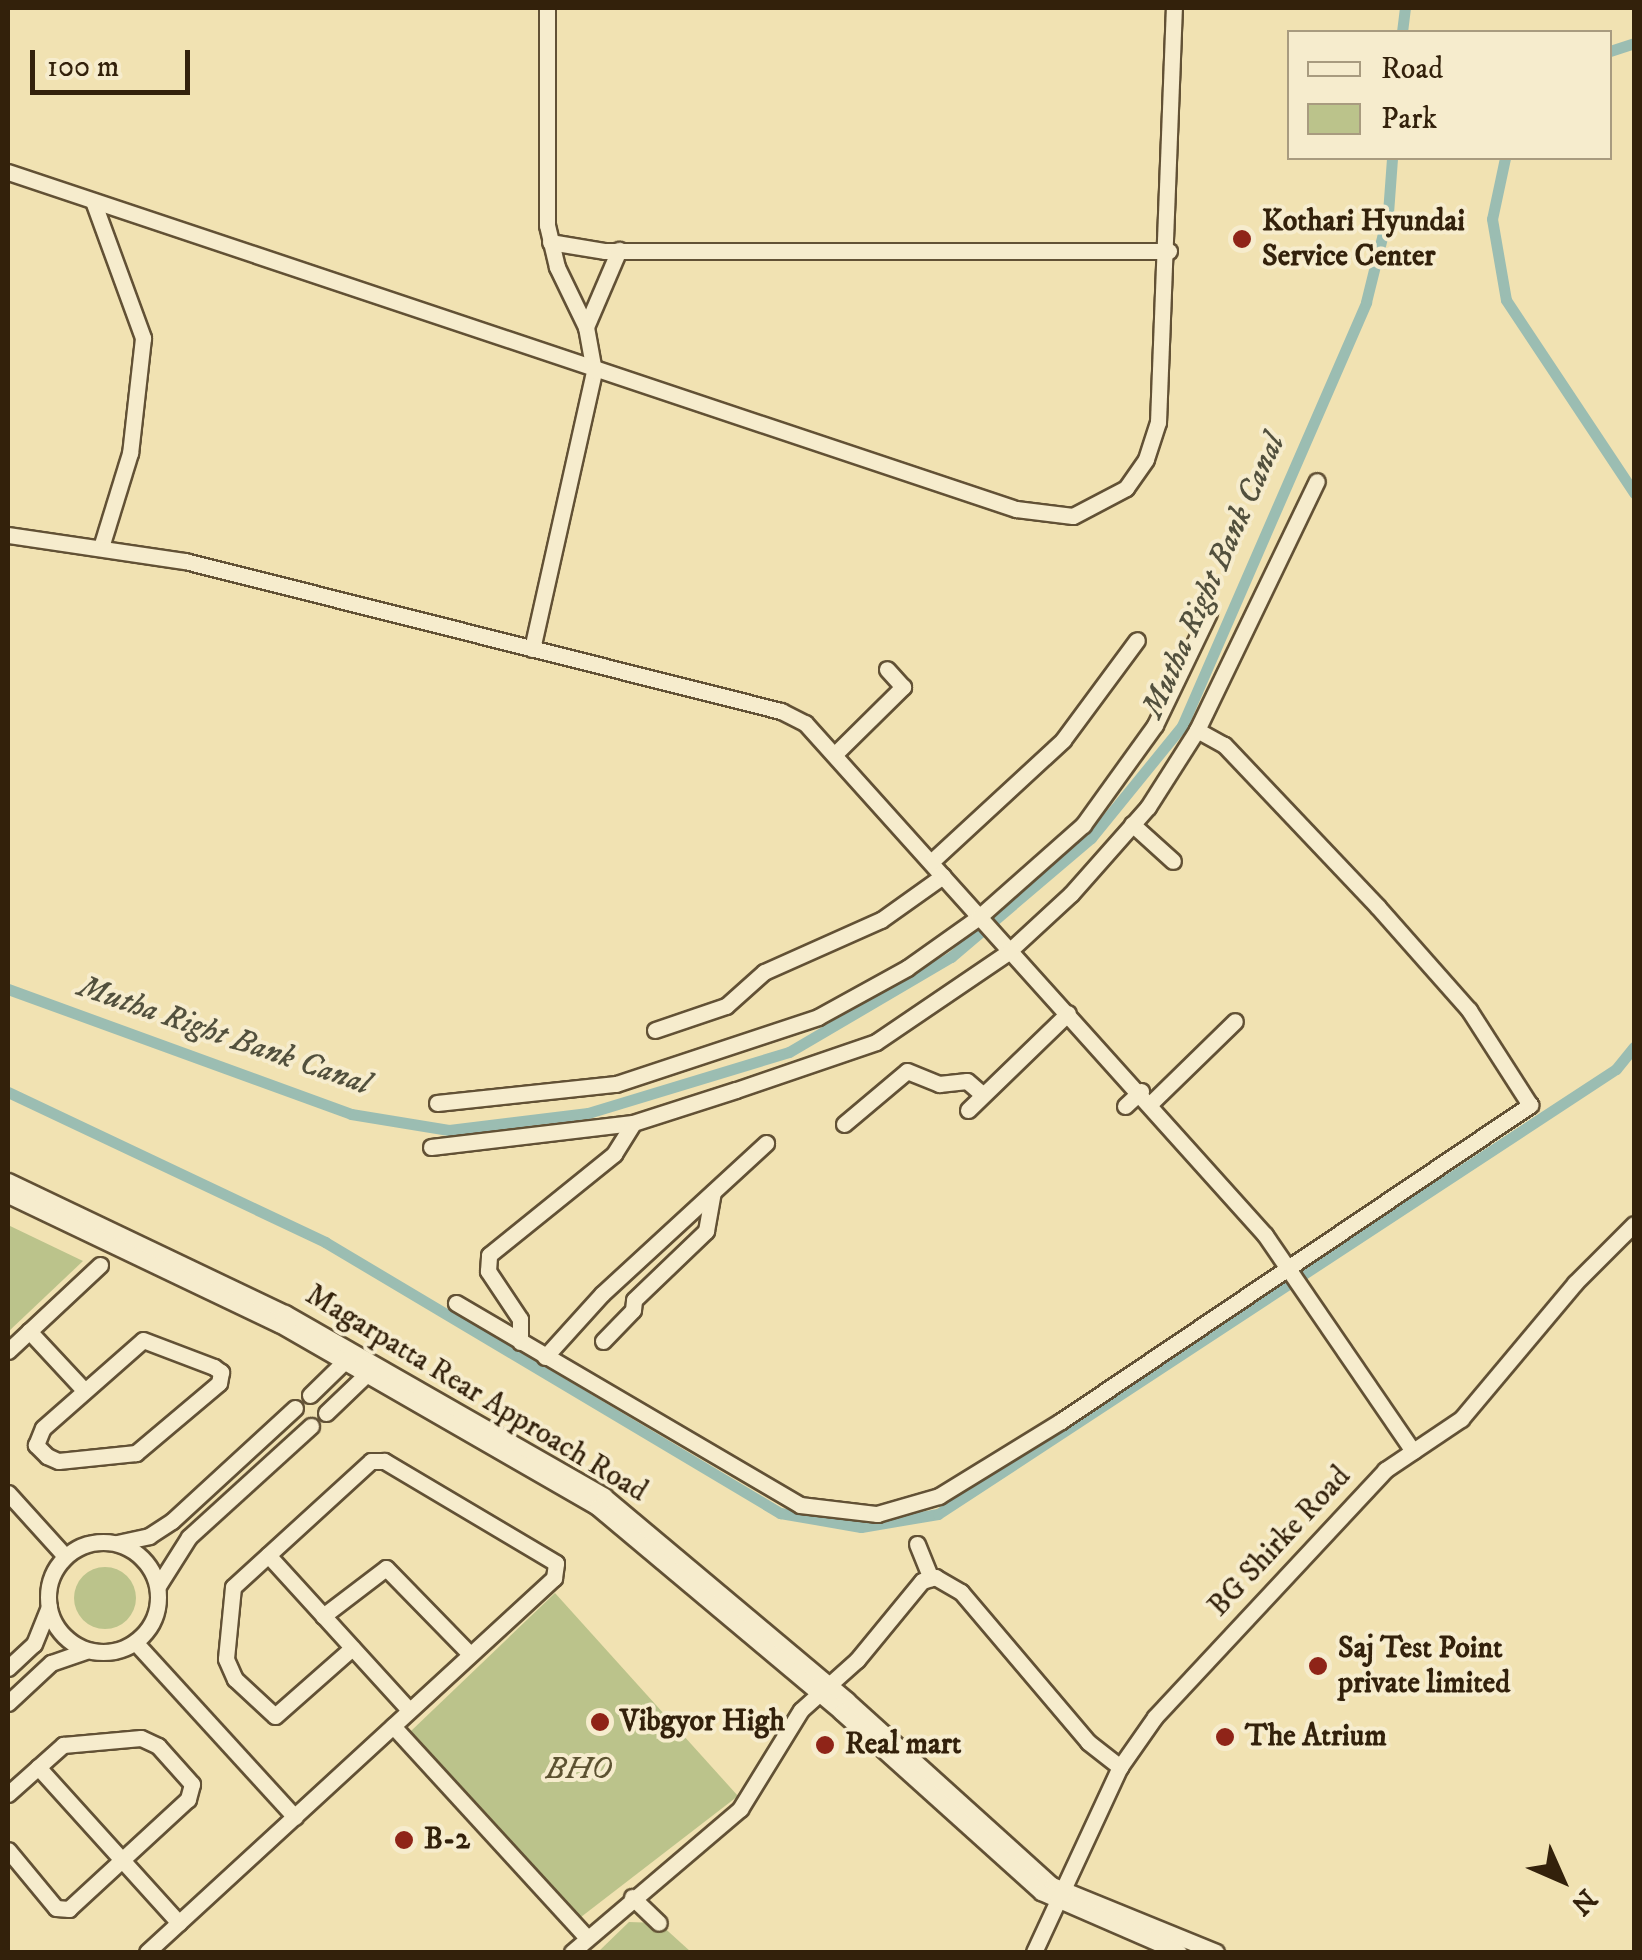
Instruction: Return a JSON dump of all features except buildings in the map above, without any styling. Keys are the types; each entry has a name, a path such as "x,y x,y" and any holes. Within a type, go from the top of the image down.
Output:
{"street":[{"path":"532,648 594,371 586,327 550,242 548,8"},
{"path":"8,172 594,371 1032,514 1073,516 1126,488 1153,441 1170,252 1174,8"},
{"path":"94,201 143,338 130,453 101,546"},
{"path":"550,242 619,250 1170,252"},
{"path":"586,327 619,250"},
{"path":"431,1147 634,1124 876,1042 1004,949 1132,824 1197,730 1317,481"},
{"path":"8,534 185,561 780,711 837,752 1004,949 1146,1097 1292,1269 1413,1451"},
{"path":"437,1103 616,1084 722,1053 818,1017 982,920 1083,825 1155,725 1209,613"},
{"path":"930,862 1064,740 1137,640"},
{"path":"837,752 903,686 887,668"},
{"path":"456,1303 800,1504 877,1514 939,1496 1292,1269 1530,1105 1456,995 1224,745 1197,730"},
{"path":"1132,824 1173,861"},
{"path":"655,1030 726,1006 764,972 881,920 942,876"},
{"path":"968,1110 1068,1013"},
{"path":"1125,1106 1146,1097 1234,1020"},
{"path":"844,1124 906,1072 939,1084 967,1081 983,1096"},
{"path":"520,1342 520,1319 488,1271 489,1256 614,1154 634,1124"},
{"path":"545,1357 766,1142"},
{"name":"Magarpatta Rear Approach Road","path":"8,1181 350,1356 615,1504 1061,1897 1179,1952"},
{"path":"603,1341 633,1310 634,1300 706,1231 714,1189"},
{"name":"Magarpatta Rear Approach Road","path":"8,1195 350,1356"},
{"name":"BG Shirke Road","path":"1034,1952 1120,1767 1155,1717 1385,1470 1462,1419 1575,1283 1634,1224"},
{"path":"8,1350 100,1265"},
{"path":"29,1331 83,1389"},
{"path":"149,1338 221,1372 219,1383 146,1448 58,1461 36,1438 83,1389 149,1338"},
{"path":"310,1395 350,1356"},
{"path":"326,1413 373,1369"},
{"path":"8,1668 34,1644 49,1608 52,1576 65,1556 86,1544 148,1536 172,1521 296,1408"},
{"path":"8,1703 51,1663 135,1642 155,1618 158,1586 189,1538 311,1426"},
{"path":"147,1952 554,1578 556,1564 384,1461 364,1466 238,1580 230,1598 226,1659 235,1679 280,1715 352,1648"},
{"path":"8,1493 65,1556"},
{"path":"117,1543 144,1559 158,1586"},
{"path":"917,1544 931,1578 960,1592 1088,1742 1120,1767"},
{"path":"268,1555 410,1710"},
{"path":"324,1616 386,1568 470,1654"},
{"path":"572,1952 740,1809 762,1780 786,1730 826,1691 910,1592 931,1578"},
{"path":"49,1608 63,1635 90,1651"},
{"path":"135,1642 298,1813"},
{"path":"394,1726 587,1938"},
{"path":"8,1794 71,1742 141,1738 158,1746 192,1791 64,1910 8,1850"},
{"path":"38,1767 179,1923"},
{"path":"632,1897 659,1923"},
{"name":"Magarpatta Rear Approach Road","path":"1061,1897 1216,1952"}],"green space":[{"path":"8,1225 83,1261 8,1332"},
{"path":"105,1567 127,1576 136,1598 127,1620 105,1629 83,1620 74,1598 83,1576"},
{"name":"BHO","path":"555,1593 738,1796 581,1917 411,1731"},
{"path":"629,1922 659,1923 691,1952 598,1952"}],"waterway":[{"name":"Mutha Right Bank Canal","path":"1402,30 1405,8"},
{"path":"1612,50 1634,43"},
{"name":"Mutha Right Bank Canal","path":"8,989 351,1114 449,1130 588,1113 789,1052 951,957 1091,838 1182,726 1366,302 1388,213 1392,160"},
{"path":"1505,160 1492,219 1506,300 1634,493"},
{"path":"8,1092 325,1242 780,1513 861,1527 938,1514 1616,1069 1634,1047"}],"place":[{"name":"Kothari Hyundai Service Center","path":"1242,239"},
{"name":"Saj Test Point private limited","path":"1318,1666"},
{"name":"Vibgyor High","path":"600,1722"},
{"name":"The Atrium","path":"1225,1737"},
{"name":"Real mart","path":"825,1745"},
{"name":"B-2","path":"404,1840"}]}
